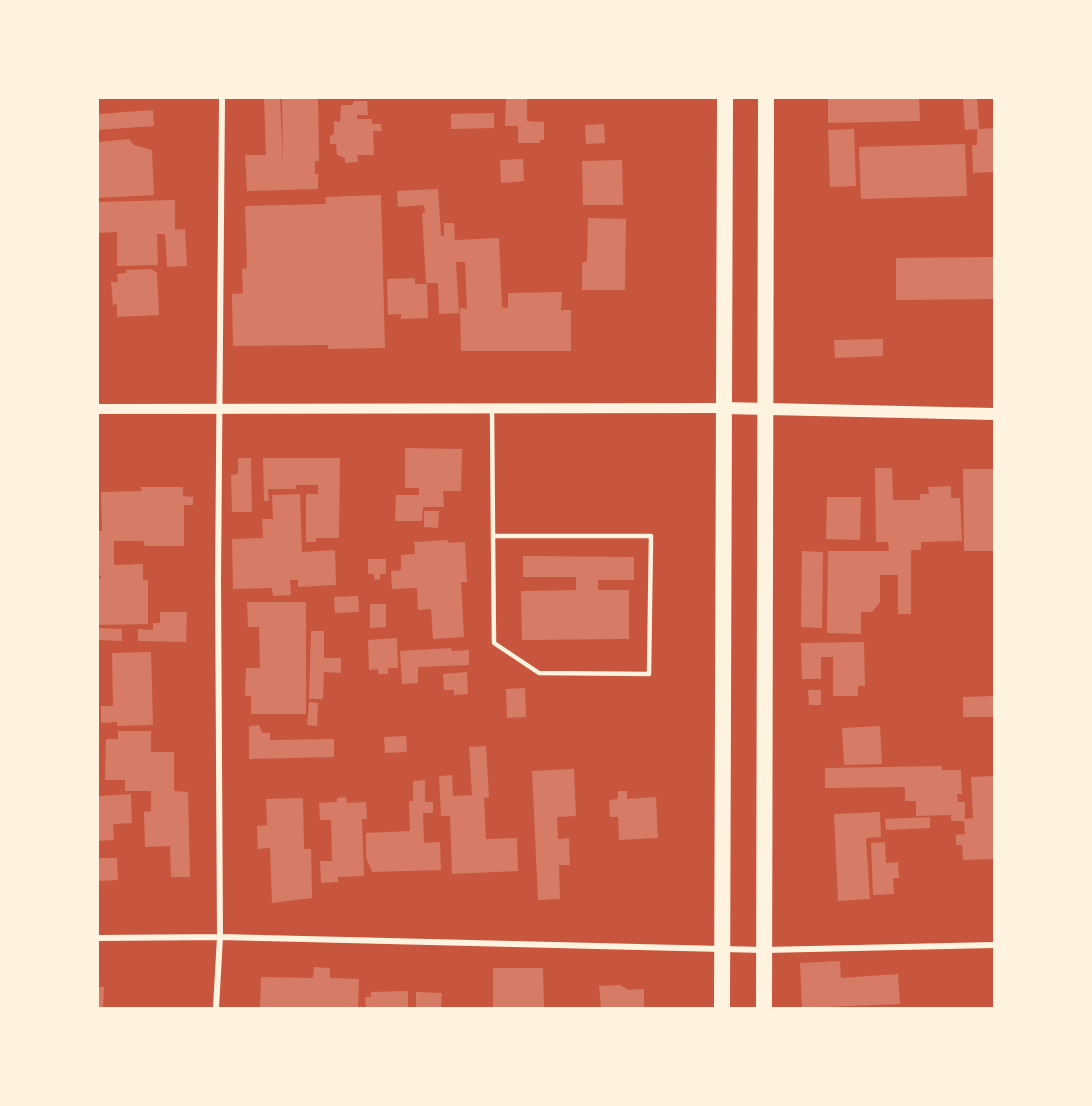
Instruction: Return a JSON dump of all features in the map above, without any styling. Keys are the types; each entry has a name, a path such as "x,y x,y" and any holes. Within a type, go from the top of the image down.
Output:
{"highway":[{"path":"722,1008 724,98"},
{"path":"764,1008 766,98"}],"main road":[{"path":"724,408 994,414"}],"street":[{"path":"216,1008 220,937 222,98"},
{"path":"98,409 724,408"},
{"path":"98,938 220,937 764,950 994,945"}],"lane":[{"path":"492,408 493,536 494,644 539,673 649,674 651,536 493,536"}],"building":[{"path":"264,98 280,98 283,164 282,98 318,98 319,161 315,161 315,174 318,174 318,189 247,191 245,155 266,155"},
{"path":"506,98 527,98 527,121 544,122 544,140 540,140 540,143 518,143 518,126 505,126"},
{"path":"828,98 919,98 920,121 828,123"},
{"path":"963,98 977,98 979,129 994,128 994,172 973,173 972,145 977,145 977,129 965,130"},
{"path":"354,101 367,101 368,115 357,115 357,119 372,119 372,124 381,124 382,131 373,131 374,155 357,155 358,162 345,163 345,158 337,155 336,144 330,144 330,136 334,134 334,121 340,122 341,105 352,105"},
{"path":"153,110 154,126 98,130 98,114"},
{"path":"494,113 494,128 451,129 451,114"},
{"path":"604,124 605,143 586,144 585,125"},
{"path":"854,129 856,186 830,187 828,130"},
{"path":"129,139 134,145 152,150 154,195 98,198 98,142"},
{"path":"965,144 967,196 861,199 859,147"},
{"path":"523,159 524,181 501,183 500,160"},
{"path":"622,160 623,205 583,205 582,161"},
{"path":"438,189 441,236 444,236 444,223 454,223 455,240 499,238 502,307 508,308 508,293 562,292 561,310 571,310 571,351 461,351 460,308 467,309 465,262 456,262 459,313 439,314 438,283 426,283 422,213 425,213 424,205 398,207 397,191"},
{"path":"381,195 385,348 328,349 328,345 233,346 232,294 243,293 242,269 247,268 245,206 326,204 325,197"},
{"path":"175,200 175,230 185,229 187,266 167,267 165,234 157,234 158,265 117,266 117,232 98,233 98,202"},
{"path":"588,218 626,219 625,290 582,290 582,263 587,261"},
{"path":"994,257 994,299 896,300 896,258"},
{"path":"151,269 157,273 159,315 117,317 117,304 113,305 111,282 118,282 117,274 126,273 126,270"},
{"path":"415,278 415,284 427,284 428,318 401,319 401,314 388,315 387,279"},
{"path":"883,339 883,356 835,358 834,340"},
{"path":"405,448 462,449 461,491 443,491 444,507 423,507 422,521 395,521 396,495 419,495 419,488 405,488"},
{"path":"238,458 251,458 252,512 232,512 231,475 238,474"},
{"path":"263,458 340,458 339,538 316,538 316,542 306,542 306,494 318,494 318,485 296,485 296,489 268,489 269,501 264,501"},
{"path":"875,468 892,468 893,500 920,500 920,494 929,494 928,487 951,486 951,498 960,498 962,541 921,542 921,550 911,550 911,614 898,614 898,575 880,575 880,602 872,612 861,612 861,634 827,633 828,551 889,551 888,542 876,542"},
{"path":"963,469 994,469 994,551 964,551"},
{"path":"140,487 183,487 183,496 193,497 193,505 184,505 184,546 145,546 143,541 114,541 114,565 143,564 143,580 148,580 148,624 98,625 98,579 101,578 98,575 98,531 102,531 101,492 142,491"},
{"path":"300,494 302,552 335,550 336,585 298,587 298,580 290,580 291,595 273,596 272,588 233,589 232,539 263,538 262,519 273,519 272,495"},
{"path":"827,497 861,497 860,540 826,539"},
{"path":"424,511 439,511 438,528 424,527"},
{"path":"447,540 449,543 465,542 467,582 461,582 464,637 433,639 431,609 418,610 417,588 392,589 391,571 401,570 401,555 415,554 414,542"},
{"path":"802,551 823,552 822,628 801,627"},
{"path":"523,556 634,557 634,580 598,580 598,590 629,590 629,639 522,640 521,591 576,590 576,577 523,577"},
{"path":"368,559 386,559 386,574 380,574 380,579 375,580 373,574 368,574"},
{"path":"358,596 359,612 335,613 334,597"},
{"path":"247,602 306,602 306,714 251,714 251,696 245,696 246,668 260,668 259,627 248,627"},
{"path":"370,604 386,604 386,627 370,628"},
{"path":"160,612 187,612 186,642 138,641 138,629 153,630 153,623 160,623"},
{"path":"98,628 122,629 122,641 98,640"},
{"path":"311,631 324,631 324,658 341,658 341,673 324,672 323,699 309,699"},
{"path":"397,638 398,668 388,668 388,674 378,674 378,669 369,670 368,640"},
{"path":"864,642 865,686 858,686 858,696 833,696 833,657 821,657 821,679 802,679 801,643"},
{"path":"451,648 452,651 469,650 469,665 418,667 418,683 402,684 400,651"},
{"path":"151,652 153,725 117,726 117,722 101,723 101,706 113,706 112,653"},
{"path":"467,672 468,694 454,695 454,690 444,690 443,674"},
{"path":"525,688 526,717 507,718 506,689"},
{"path":"808,690 821,690 821,705 809,705"},
{"path":"994,696 994,717 963,717 963,697"},
{"path":"309,702 318,703 317,726 307,725"},
{"path":"259,725 262,733 270,733 270,740 334,739 334,757 249,759 249,726"},
{"path":"880,726 882,764 844,765 842,728"},
{"path":"118,731 151,731 151,752 174,752 174,791 188,792 190,877 171,877 170,846 145,847 144,812 151,811 151,791 125,791 125,780 105,780 106,739 118,739"},
{"path":"406,736 407,752 385,753 384,737"},
{"path":"486,746 489,797 484,798 486,839 517,838 518,871 452,874 450,816 441,816 439,776 452,775 453,796 472,795 469,747"},
{"path":"942,766 942,770 961,770 962,794 957,794 958,802 965,802 965,819 973,818 971,777 994,776 994,859 963,860 962,845 956,845 956,835 965,834 964,821 951,821 951,815 916,816 916,801 905,801 905,787 825,788 825,768"},
{"path":"574,769 576,816 557,817 558,839 569,838 570,865 559,865 560,899 538,900 532,771"},
{"path":"425,780 425,802 433,802 433,813 423,813 424,843 440,842 441,870 372,872 366,857 366,833 410,831 409,801 413,801 413,781"},
{"path":"618,791 627,791 627,799 656,797 658,838 619,840 618,817 610,817 609,800 618,799"},
{"path":"131,794 132,823 113,824 114,840 98,841 98,796"},
{"path":"346,797 347,803 366,802 367,819 362,819 364,876 338,877 338,882 321,883 320,861 332,861 331,820 320,820 319,803 337,802 337,798"},
{"path":"303,798 304,849 311,849 312,898 272,903 270,848 258,849 257,826 267,825 266,799"},
{"path":"880,812 881,837 866,838 870,899 838,901 834,814"},
{"path":"930,817 930,828 886,830 885,819"},
{"path":"885,842 886,863 898,862 899,878 893,878 894,894 873,895 871,843"},
{"path":"98,858 117,858 118,880 98,881"},
{"path":"840,961 841,978 898,974 900,1004 802,1008 800,963"},
{"path":"314,967 330,968 330,978 359,979 358,1008 260,1008 261,977 313,978"},
{"path":"493,968 543,968 544,1008 493,1008"},
{"path":"620,985 629,990 644,989 644,1008 601,1008 599,986"},
{"path":"98,987 104,987 103,1008 98,1007"},
{"path":"408,991 408,1008 366,1008 365,997 371,997 371,992"},
{"path":"416,992 442,993 441,1008 416,1008"}]}
